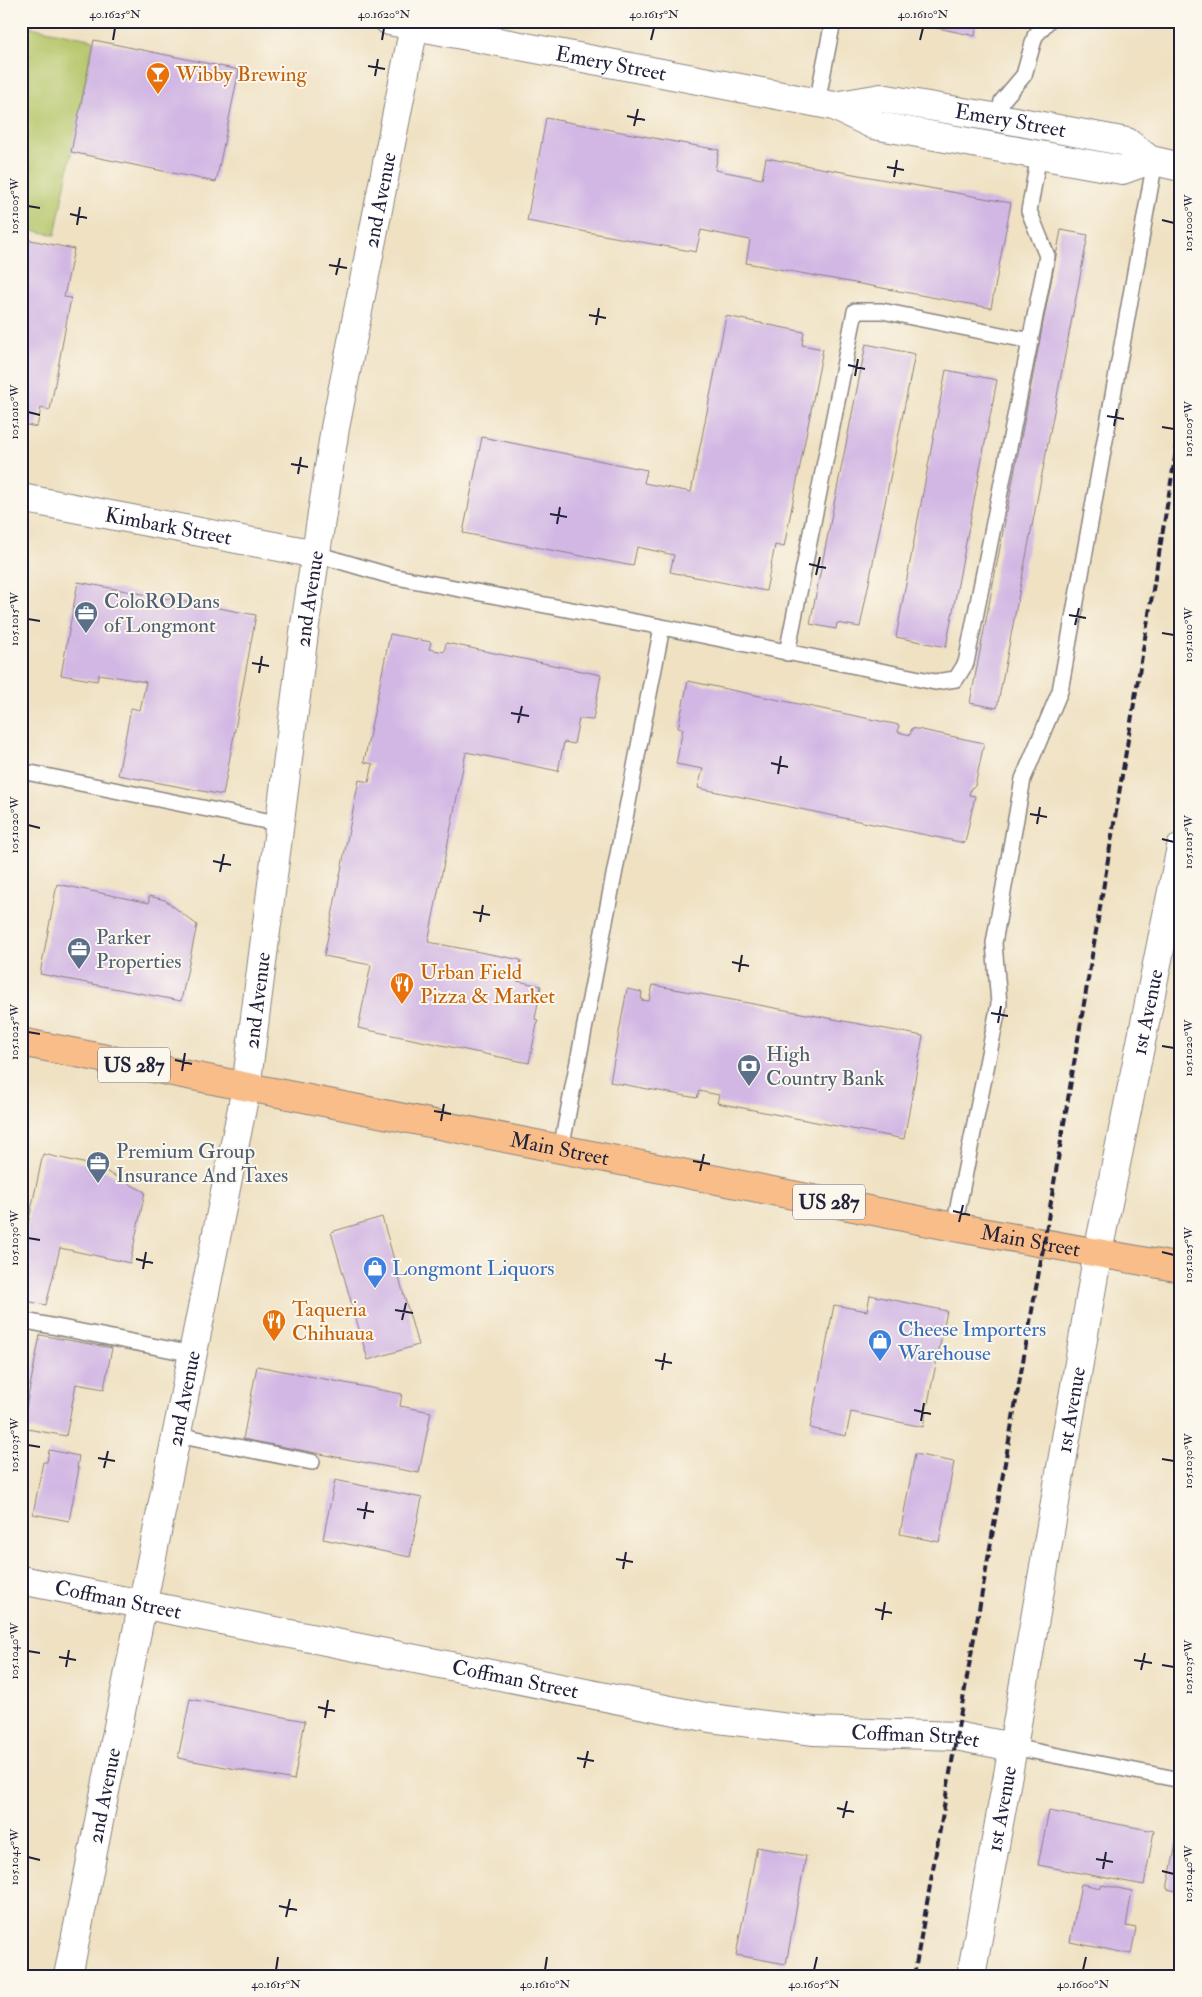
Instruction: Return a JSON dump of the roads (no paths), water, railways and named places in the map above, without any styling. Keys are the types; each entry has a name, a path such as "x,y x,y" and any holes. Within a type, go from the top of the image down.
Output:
{"highway":[{"name":"Main Street","path":"21,1042 954,1227 1098,1252"},
{"name":"US 287","path":"1098,1252 1181,1268"}],"street":[{"name":"Emery Street","path":"406,23 826,104 874,125 1122,170 1162,163"},
{"name":"2nd Avenue","path":"68,1976 246,1088 316,554 335,428 406,23"},
{"name":"Emery Street","path":"826,104 881,98 999,118 1127,142 1162,163"},
{"name":"Kimbark Street","path":"21,498 316,554"},
{"name":"1st Avenue","path":"971,1976 1013,1747 1098,1252 1181,847"},
{"name":"Coffman Street","path":"21,1580 710,1718 814,1731 956,1736 1013,1747"}],"lane":[{"path":"826,104 833,21"},
{"path":"999,118 1002,101 1024,75 1036,36 1048,21"},
{"path":"316,554 391,576 662,627 935,682 956,679 966,662 1047,256 1029,211 1039,155"},
{"path":"954,1227 999,1004 994,943 1023,779 1060,691 1162,163"},
{"path":"787,653 854,311 882,311 1031,341"},
{"path":"561,1149 662,627"},
{"path":"21,771 281,824"},
{"path":"21,1320 193,1354"},
{"path":"177,1435 312,1462"},
{"path":"1013,1747 1181,1780"}],"railway":[{"path":"914,1976 1044,1243 1181,422"}],"place":[{"name":"Wibby Brewing","path":"158,95"},
{"name":"ColoRODans of Longmont","path":"86,634"},
{"name":"Parker Properties","path":"79,970"},
{"name":"Urban Field Pizza & Market","path":"402,1005"},
{"name":"High Country Bank","path":"749,1087"},
{"name":"Premium Group Insurance And Taxes","path":"98,1184"},
{"name":"Longmont Liquors","path":"375,1289"},
{"name":"Taqueria Chihuaua","path":"274,1342"},
{"name":"Cheese Importers Warehouse","path":"880,1362"}]}
